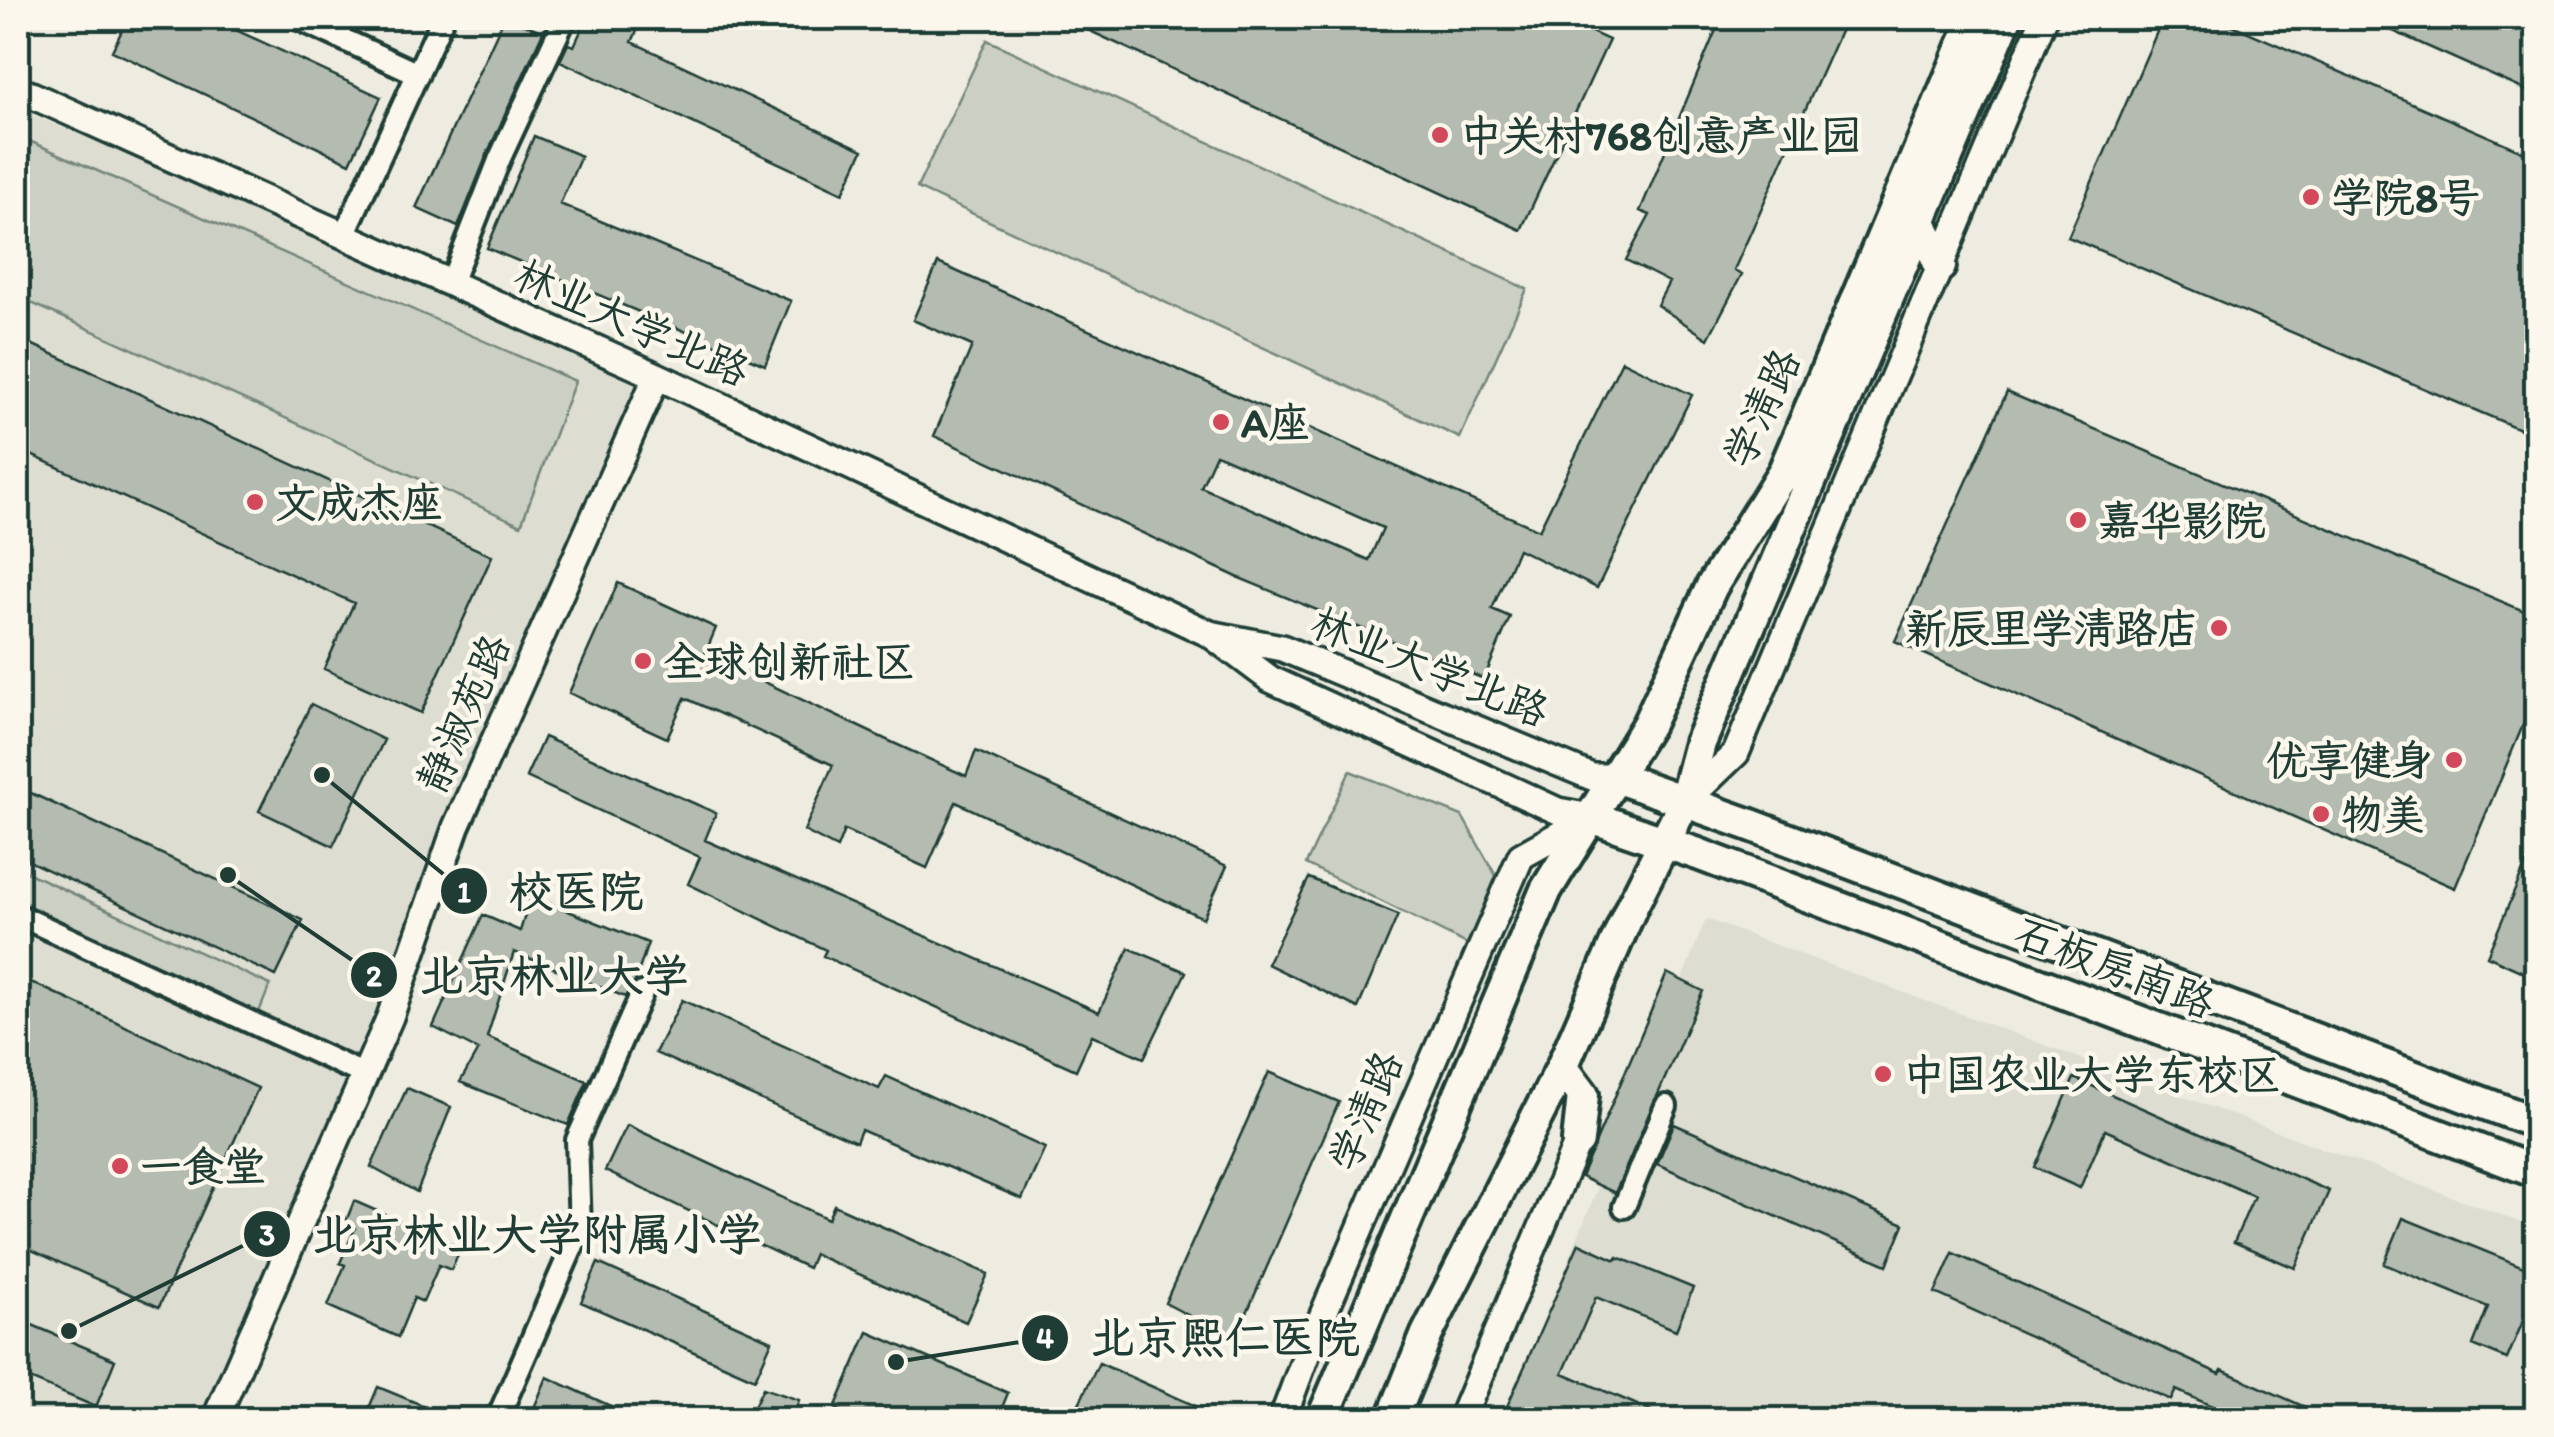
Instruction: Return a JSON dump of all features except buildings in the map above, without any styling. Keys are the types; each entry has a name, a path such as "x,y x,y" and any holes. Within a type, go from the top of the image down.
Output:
{"main road":[{"name":"学清路","path":"1322,1420 1546,890 1648,724 1712,586 1784,470 1975,18"},
{"name":"学清路","path":"1392,1420 1428,1334 1562,1067 1662,843 1684,803 1700,743 2006,18"},
{"path":"1921,221 1940,266"},
{"name":"石板房南路","path":"1616,776 2536,1122"},
{"name":"石板房南路","path":"1591,817 1718,861 2536,1172"},
{"path":"1562,1067 1583,1095 1578,1141"}],"street":[{"path":"297,18 418,74"},
{"path":"344,236 444,18"},
{"path":"451,283 500,158 565,18"},
{"name":"学清路","path":"1684,803 1736,753 2044,18"},
{"name":"林业大学北路","path":"18,89 657,376 1210,634 1270,679 1558,811 1591,817"},
{"name":"静淑苑路","path":"215,1420 365,1075 410,962 456,827 657,376"},
{"name":"林业大学北路","path":"1210,634 1282,648 1592,776 1616,776"},
{"name":"学清路","path":"1282,1420 1310,1345 1522,856 1591,817"},
{"path":"18,915 365,1075"},
{"path":"497,1420 580,1229 577,1140 642,993"},
{"path":"1624,1207 1666,1106"},
{"path":"1462,1420 1578,1141"}],"shaded area":[{"path":"987,40 1527,289 1460,438 917,188"},
{"path":"18,109 657,376 203,1419 18,1419"},
{"path":"18,136 575,381 521,525 18,297"},
{"path":"1350,771 1462,816 1499,881 1473,947 1306,864"},
{"path":"18,868 270,985 255,1022 18,909"},
{"name":"中国农业大学东校区","path":"1706,919 2536,1228 2536,1419 1504,1420"}],"place":[{"name":"中关村768创意产业园","path":"1440,135"},
{"name":"学院8号","path":"2311,197"},
{"name":"A座","path":"1221,422"},
{"name":"文成杰座","path":"255,502"},
{"name":"嘉华影院","path":"2078,520"},
{"name":"新辰里学清路店","path":"2219,628"},
{"name":"全球创新社区","path":"643,661"},
{"name":"优享健身","path":"2454,760"},
{"name":"校医院","path":"322,775"},
{"name":"物美","path":"2321,814"},
{"name":"北京林业大学","path":"228,875"},
{"name":"中国农业大学东校区","path":"1883,1074"},
{"name":"一食堂","path":"120,1166"},
{"name":"北京林业大学附属小学","path":"69,1331"},
{"name":"北京熙仁医院","path":"896,1362"}]}
